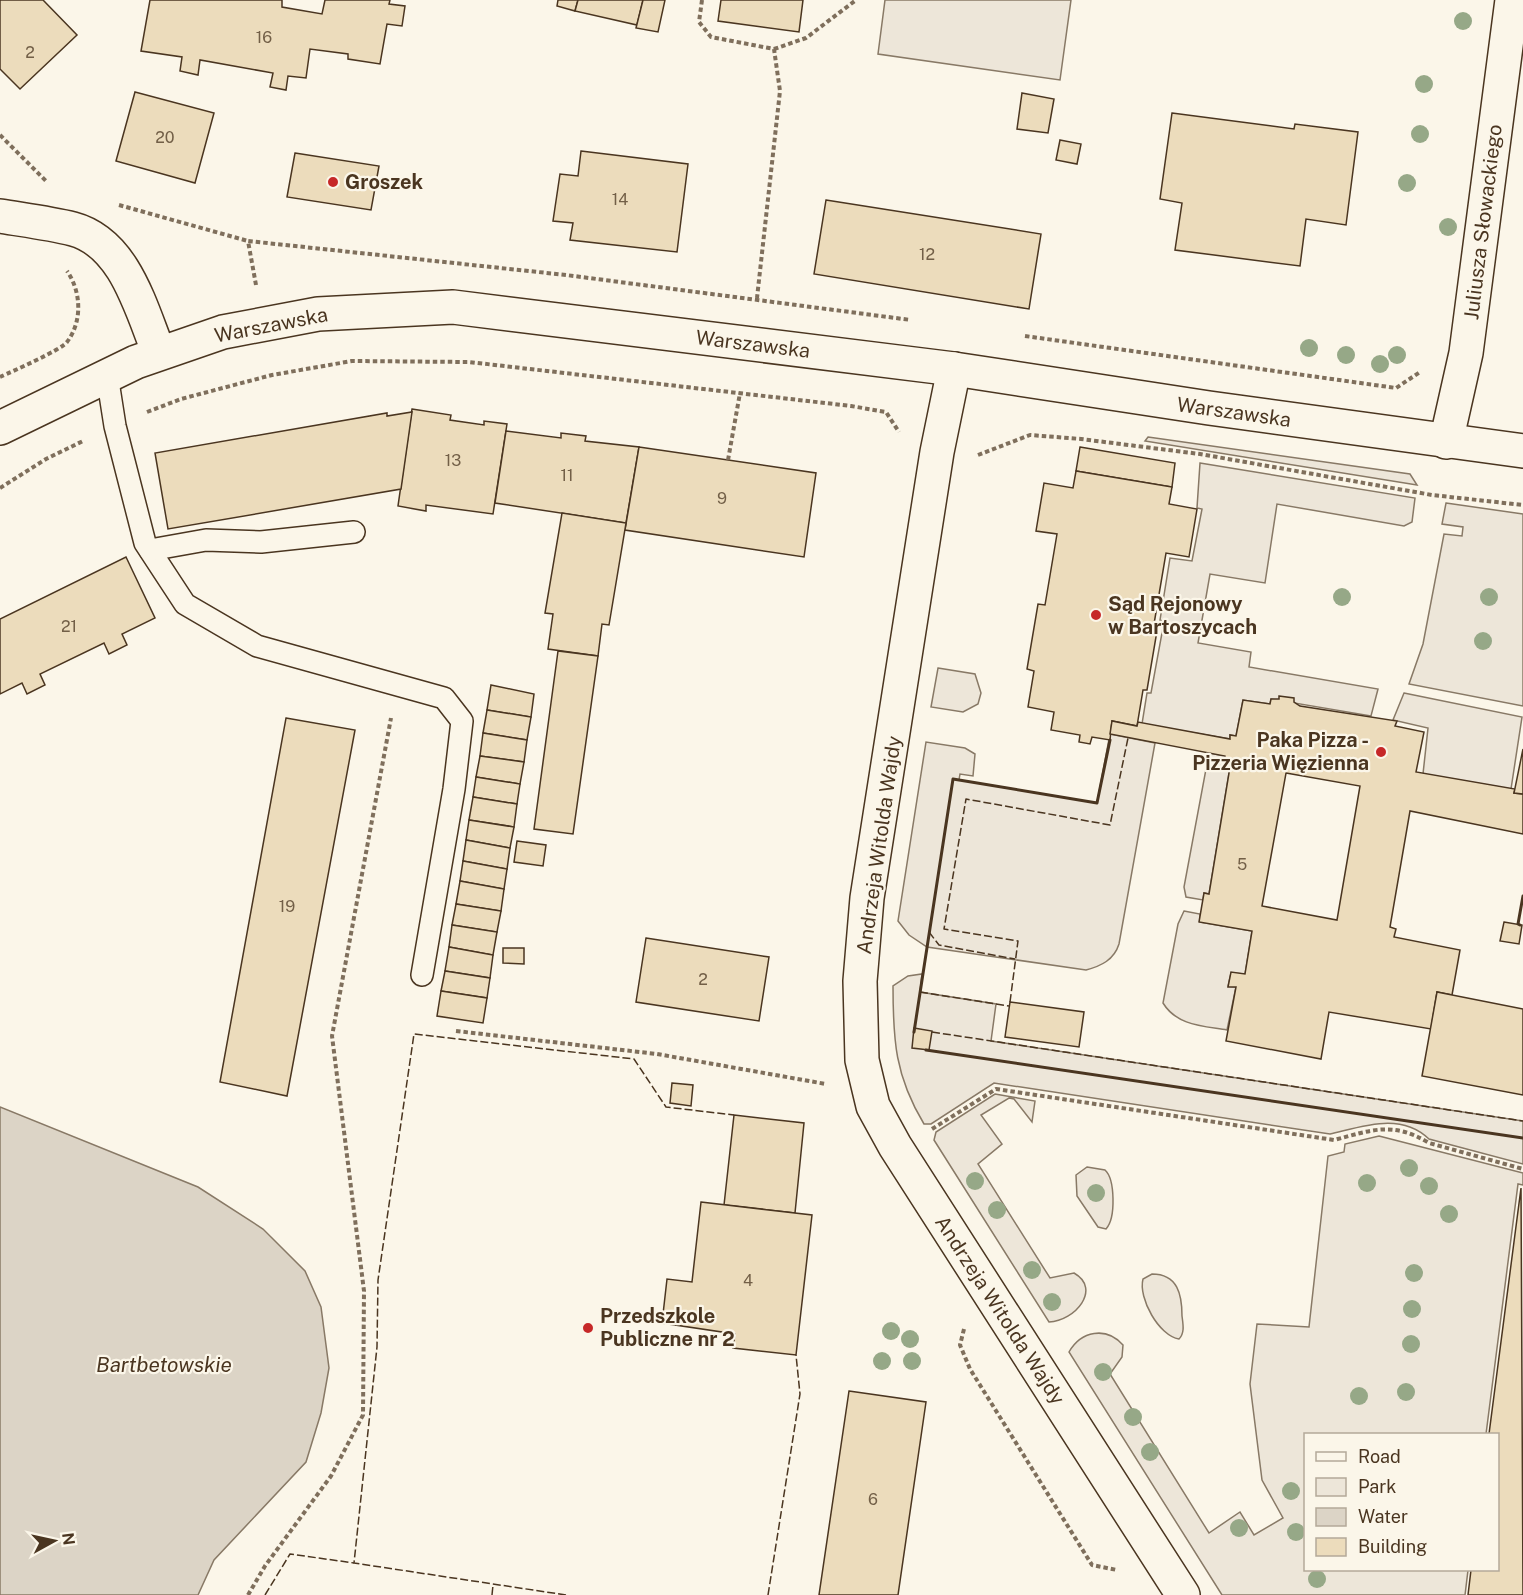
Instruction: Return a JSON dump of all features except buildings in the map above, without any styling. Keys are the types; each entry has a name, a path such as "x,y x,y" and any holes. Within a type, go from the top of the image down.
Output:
{"street":[{"name":"Juliusza Słowackiego","path":"1446,442 1466,353 1512,0"},
{"path":"0,216 75,229 98,241 126,273 159,353"},
{"name":"Warszawska","path":"0,428 107,375 159,353 223,332 318,314 453,307 954,369 1446,442 1523,451"},
{"name":"Andrzeja Witolda Wajdy","path":"954,369 937,452 867,898 860,981 862,1060 873,1106 895,1146 1183,1595"}],"lane":[{"path":"107,375 115,426 145,543 185,604 257,646 444,698 462,721 454,789 422,975"},
{"path":"150,550 206,540 261,542 354,532"}],"path":[{"path":"702,0 699,22 711,37 774,49 806,38 856,0"},
{"path":"757,298 780,91 774,49"},
{"path":"0,135 53,187"},
{"path":"110,203 248,241"},
{"path":"0,377 66,343 79,317 76,284 61,263"},
{"path":"0,488 46,459 115,426 181,399 272,375 352,361 469,362 886,412 902,439"},
{"path":"728,460 740,393"},
{"path":"973,456 1030,435 1200,454 1432,495 1523,505"},
{"path":"248,1595 265,1566 332,1476 363,1415 364,1291 332,1036 397,685"},
{"path":"456,1031 657,1054 836,1086"},
{"path":"931,1130 996,1089 1334,1140 1383,1128 1523,1169"},
{"path":"998,1306 965,1323 960,1345 970,1369 1092,1565 1121,1571"}],"green space":[{"path":"885,0 1071,0 1060,80 878,54"},
{"path":"1148,437 1410,474 1417,485 1145,441"},
{"path":"1200,463 1415,498 1412,522 1404,526 1277,504 1265,583 1210,574 1198,643 1251,652 1249,667 1378,689 1371,716 1271,699 1270,704 1243,700 1236,736 1230,735 1230,739 1142,724 1147,693 1151,693 1164,622 1160,620 1170,558 1192,561 1202,509 1197,508"},
{"path":"1446,503 1523,514 1523,706 1409,684 1423,644 1444,534 1462,536 1463,527 1442,524"},
{"path":"938,668 975,674 981,693 978,704 963,712 931,707"},
{"path":"1404,693 1522,717 1511,789 1423,774 1428,728 1393,720"},
{"path":"1110,734 1155,743 1119,944 1110,958 1086,970 927,947 909,935 898,921 926,742 965,748 975,754 973,776 960,774 959,780 1097,803"},
{"path":"1209,753 1225,756 1225,761 1231,761 1209,894 1204,893 1203,900 1186,897 1184,887"},
{"path":"1184,911 1200,914 1200,922 1252,931 1245,974 1231,973 1228,986 1236,987 1227,1030 1183,1021 1169,1011 1163,1003 1178,924"},
{"path":"922,974 920,992 996,1004 991,1041 1523,1121 1523,1164 1429,1139 1418,1131 1394,1123 1369,1125 1330,1134 994,1083 931,1124 924,1124 914,1107 901,1073 895,1041 893,1005 893,986 908,976"},
{"path":"995,1094 1035,1101 1032,1122 1014,1099 1009,1098 981,1115 1002,1144 978,1164 1050,1278 1074,1273 1086,1287 1082,1303 1068,1316 1059,1320 1049,1322 934,1140 936,1132"},
{"path":"1379,1136 1523,1173 1523,1185 1518,1184 1486,1433 1304,1433 1304,1571 1468,1571 1465,1595 1222,1595 1069,1352 1080,1339 1094,1334 1109,1335 1123,1345 1122,1357 1110,1374 1209,1533 1240,1512 1254,1535 1283,1518 1262,1480 1250,1384 1257,1324 1309,1327 1328,1156 1344,1152 1345,1144"},
{"path":"1087,1167 1105,1170 1111,1181 1113,1208 1106,1229 1098,1227 1077,1196 1076,1175"},
{"path":"1152,1274 1168,1278 1177,1287 1183,1325 1179,1339 1164,1331 1147,1306 1142,1287 1143,1279"}],"water":[{"name":"Bartbetowskie","path":"0,1107 198,1187 263,1229 305,1271 321,1307 329,1368 321,1413 306,1462 214,1560 198,1595 0,1595"}],"fence":[{"path":"1010,1002 1018,941 944,929 966,799 1110,825 1128,738"},
{"path":"929,932 939,945 1015,959"},
{"path":"920,992 1009,1006"},
{"path":"932,1032 1523,1121"},
{"path":"566,1595 354,1563 377,1347 378,1280 414,1034 634,1059 666,1107 734,1115"},
{"path":"768,1595 800,1394 796,1355"},
{"path":"265,1595 290,1554 354,1563"},
{"path":"492,1595 493,1585"}],"wall":[{"path":"914,1032 953,779 1097,803 1110,740"},
{"path":"1520,925 1518,924 1523,896"},
{"path":"926,1050 1523,1138"}],"place":[{"name":"Groszek","path":"333,182"},
{"name":"Sąd Rejonowy w Bartoszycach","path":"1096,615"},
{"name":"Paka Pizza - Pizzeria Więzienna","path":"1381,752"},
{"name":"Przedszkole Publiczne nr 2","path":"588,1328"}]}
